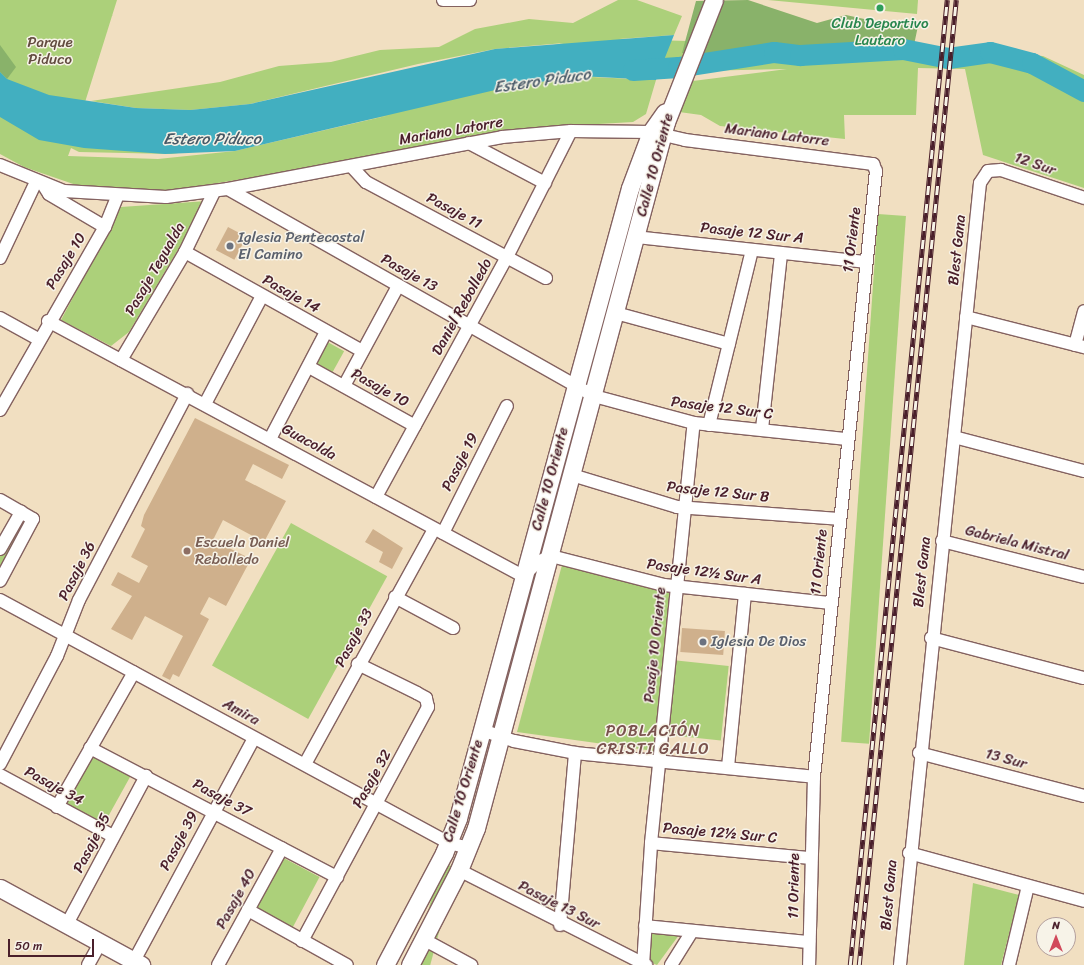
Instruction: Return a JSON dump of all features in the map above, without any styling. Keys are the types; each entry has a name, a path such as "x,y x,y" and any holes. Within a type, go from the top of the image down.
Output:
{"main road":[{"name":"Calle 10 Oriente","path":"385,965 449,843 482,730 575,384 630,188 673,100 714,0"},
{"name":"Calle 10 Oriente","path":"410,965 469,848 551,556 636,237 657,133"},
{"path":"0,888 137,963"}],"street":[{"path":"443,0 470,0"},
{"name":"Mariano Latorre","path":"40,184 89,195 117,197 166,197 214,192 469,144 571,131 657,133 873,164"},
{"name":"Daniel Rebolledo","path":"376,497 507,257 571,131"},
{"path":"469,144 545,183"},
{"name":"11 Oriente","path":"809,965 810,858 814,777 847,439 876,171 873,164"},
{"path":"0,165 40,184 49,194 105,227"},
{"name":"Pasaje 11","path":"351,166 366,182 546,278"},
{"name":"12 Sur","path":"980,183 988,171 1001,170 1084,198"},
{"name":"Blest Gana","path":"900,965 919,753 980,183"},
{"path":"0,258 40,184"},
{"name":"Pasaje 13","path":"228,189 398,286 471,324 575,384"},
{"name":"Pasaje Tegualda","path":"121,360 185,252 214,192"},
{"name":"Pasaje 10","path":"0,410 48,321 105,227 117,197"},
{"name":"Pasaje 12 Sur A","path":"636,237 866,262"},
{"path":"709,425 752,250"},
{"name":"Pasaje 14","path":"185,252 262,298 362,351"},
{"path":"762,429 781,253"},
{"path":"344,386 398,286"},
{"path":"205,404 262,298"},
{"path":"966,317 1080,346 1084,311"},
{"path":"616,313 729,344"},
{"path":"0,318 38,339"},
{"name":"Guacolda","path":"48,321 523,576"},
{"path":"270,439 326,332"},
{"name":"Pasaje 10","path":"309,367 415,426"},
{"name":"Pasaje 12 Sur C","path":"575,384 594,396 694,423 847,439"},
{"name":"Pasaje 36","path":"0,764 66,635 79,600 186,394"},
{"name":"Pasaje 19","path":"438,531 507,406"},
{"name":"Pasaje 10 Oriente","path":"644,965 644,926 658,761 694,423"},
{"path":"954,437 1084,471"},
{"name":"Pasaje 12 Sur B","path":"572,475 686,508 839,519"},
{"path":"0,500 34,519 0,581"},
{"path":"0,549 21,512"},
{"name":"Pasaje 33","path":"305,764 395,597 438,531"},
{"name":"Gabriela Mistral","path":"942,541 1084,577"},
{"path":"523,576 538,562 551,556"},
{"name":"Pasaje 12½ Sur A","path":"551,556 677,588 831,603"},
{"path":"728,767 746,594"},
{"path":"395,597 453,628"},
{"name":"Amira","path":"0,600 254,738 378,803 449,843 469,848"},
{"path":"931,638 1084,678"},
{"name":"Pasaje 32","path":"302,941 423,720 428,702 409,688 358,664"},
{"path":"58,807 134,672"},
{"path":"482,730 501,736 575,753 728,767 814,777"},
{"name":"Pasaje 39","path":"137,963 214,811 254,738"},
{"name":"Pasaje 37","path":"90,748 214,811 337,877"},
{"path":"560,925 575,753"},
{"name":"13 Sur","path":"919,753 1084,796"},
{"name":"Pasaje 34","path":"0,775 113,836"},
{"name":"Pasaje 35","path":"67,924 146,776"},
{"name":"Pasaje 12½ Sur C","path":"651,843 810,858"},
{"name":"Pasaje 40","path":"218,965 282,848"},
{"path":"909,853 1084,901"},
{"name":"Pasaje 13 Sur","path":"459,870 560,925 644,965"},
{"path":"1009,965 1028,886"},
{"path":"248,910 347,965"},
{"path":"644,926 809,942"},
{"path":"671,965 692,931"},
{"path":"423,939 471,965"},
{"path":"88,965 100,943"}],"green space":[{"name":"Parque Piduco","path":"0,0 117,0 81,115 149,127 564,43 495,49 418,64 250,104 190,110 136,108 91,101 220,82 279,66 331,62 380,50 439,47 475,29 529,19 573,23 618,0 637,0 682,16 674,35 619,39 898,47 1043,56 1084,75 1084,188 983,155 965,69 918,68 916,115 844,115 845,139 720,126 701,115 679,112 685,82 787,69 651,72 591,77 656,80 646,114 633,122 564,126 169,191 82,187 24,167 0,154","holes":["564,78 508,87 536,79","390,115 235,151 158,159 68,156 71,148 79,152 171,154 254,143"]},
{"path":"748,0 817,23 846,15 887,24 919,21 914,45 906,41 857,49 769,47 712,54 682,53 696,1"},
{"name":"Club Deportivo Lautaro","path":"768,0 918,0 917,14"},
{"path":"0,45 16,67 7,79 0,72"},
{"path":"207,201 129,332 111,346 61,320 121,207"},
{"path":"878,214 906,216 869,744 841,742"},
{"path":"324,340 344,351 332,372 312,361"},
{"path":"17,512 29,518 0,571 0,544"},
{"path":"291,523 387,576 308,719 212,666"},
{"path":"562,565 674,592 654,751 517,732"},
{"path":"672,660 729,666 721,741 664,735"},
{"path":"89,752 131,775 103,826 61,803"},
{"path":"278,855 319,877 292,928 251,906"},
{"path":"441,863 456,867 430,965 414,965"},
{"path":"973,883 1019,895 1001,965 964,965"},
{"path":"647,928 679,935 657,965 645,960"}],"water":[{"path":"674,35 656,80 579,76 508,87 235,151 165,154 84,148 39,140 0,117 0,72 7,79 49,95 136,108 190,110 250,104 495,49"}],"building":[{"name":"Iglesia Pentecostal El Camino","path":"228,227 247,237 234,260 216,250"},
{"name":"Escuela Daniel Rebolledo","path":"195,418 289,465 282,479 253,464 245,480 286,501 264,542 223,520 213,540 251,559 226,606 209,597 200,614 209,619 179,677 173,674 170,680 162,676 183,636 145,616 132,640 111,629 132,596 111,585 118,572 139,583 148,566 131,557 145,529 141,526 144,515"},
{"path":"373,529 403,548 392,569 379,562 383,552 365,542"},
{"name":"Iglesia De Dios","path":"682,628 725,631 723,655 680,652"}],"waterway":[{"name":"Estero Piduco","path":"633,70 678,67 774,52 800,55 903,49 948,58 990,52 1032,63 1084,91"}],"railway":[{"path":"850,965 947,0"},
{"path":"859,965 956,0"}],"place":[{"name":"Club Deportivo Lautaro","path":"880,8"},
{"name":"Iglesia Pentecostal El Camino","path":"230,246"},
{"name":"Escuela Daniel Rebolledo","path":"187,551"},
{"name":"Iglesia De Dios","path":"703,642"}],"district":[{"name":"POBLACIÓN CRISTI GALLO","path":"653,740"}]}
